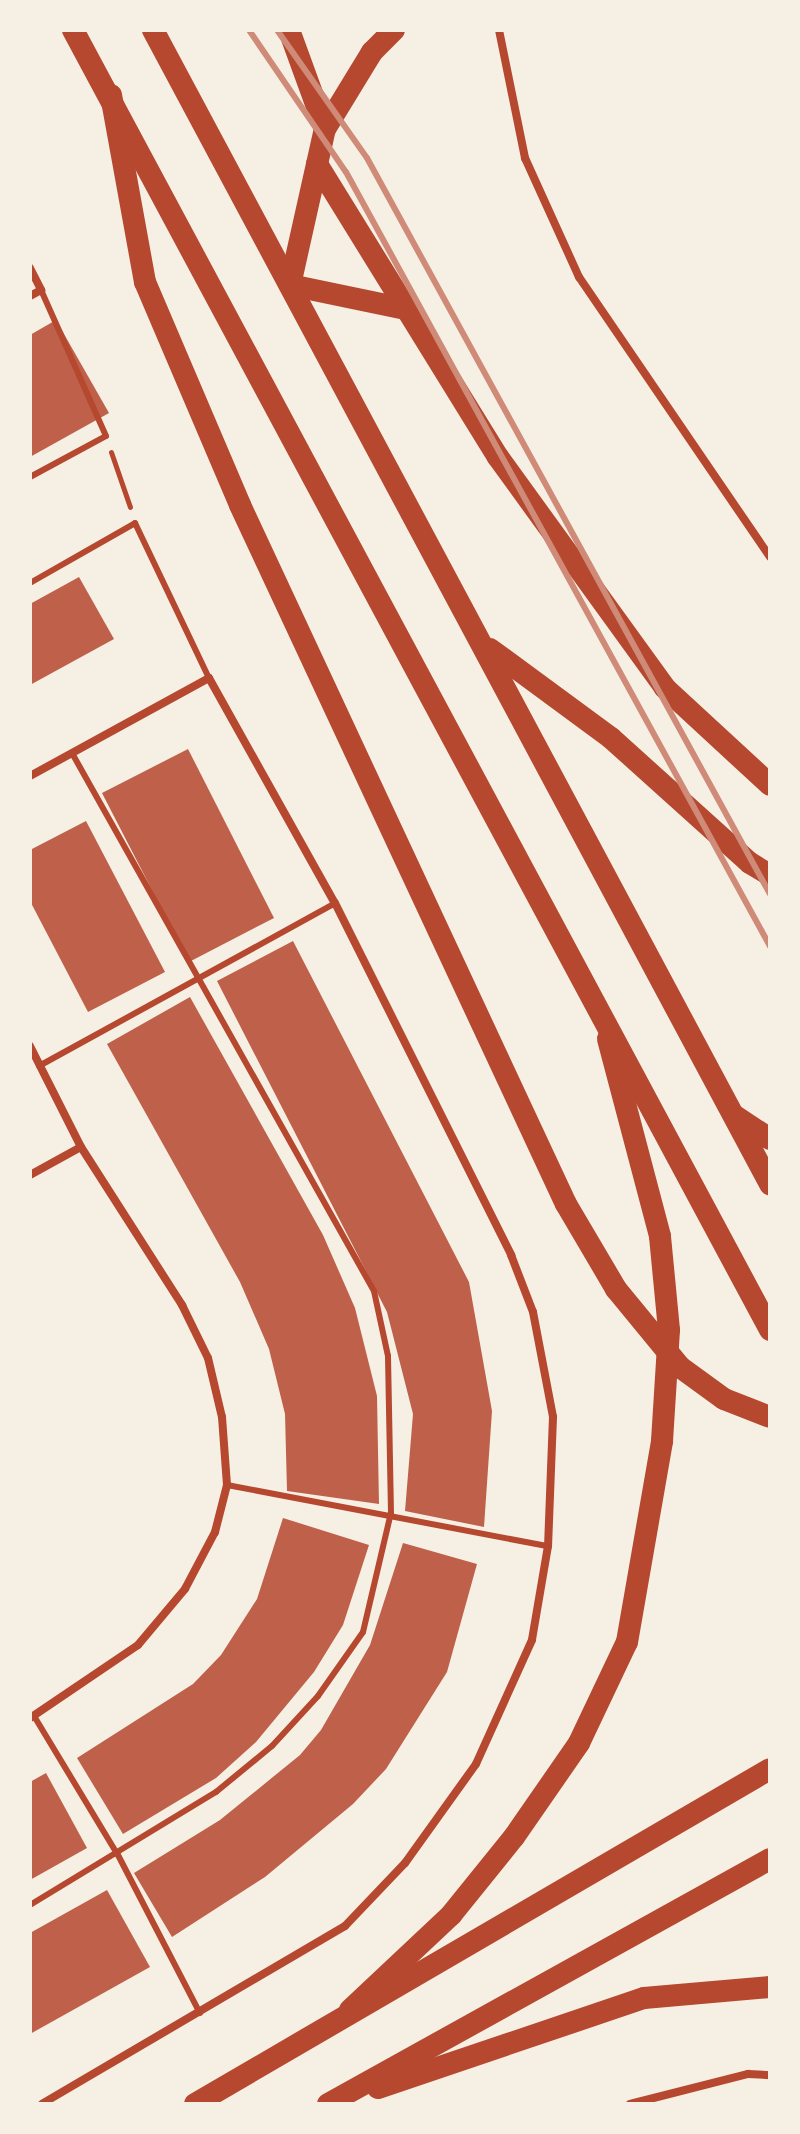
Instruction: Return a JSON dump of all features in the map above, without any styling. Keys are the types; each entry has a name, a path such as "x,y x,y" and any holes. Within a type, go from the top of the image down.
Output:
{"highway":[{"path":"73,30 111,95 599,1003 770,1330"},
{"path":"153,30 486,646 770,1184"},
{"path":"289,30 325,129"},
{"path":"290,285 325,129 372,52 394,30"},
{"path":"111,95 145,282 240,505 566,1204 616,1289 680,1367 724,1399 770,1417"},
{"path":"317,164 498,457 665,688 770,785"},
{"path":"290,285 406,309"},
{"path":"486,646 611,738 750,863 770,875"},
{"path":"350,2010 451,1915 514,1837 579,1743 627,1642 662,1441 669,1330 660,1236 599,1003"},
{"path":"731,1113 770,1139"},
{"path":"195,2104 350,2010 770,1769"},
{"path":"329,2104 770,1859"},
{"path":"730,1881 770,1868"},
{"path":"329,2104 644,1998 770,1987"}],"street":[{"path":"499,30 525,158 579,277 770,557"},
{"path":"30,268 41,290 30,296"},
{"path":"30,776 209,678 335,903 511,1255 533,1312 553,1417 548,1546 532,1640 476,1764 405,1863 345,1926 200,2014 42,2104"},
{"path":"30,1046 81,1147 182,1305 208,1358 222,1417 227,1485 215,1532 185,1589 138,1645 32,1717"},
{"path":"30,1175 81,1147"},
{"path":"636,2103 748,2074 770,2075"}],"lane":[{"path":"30,477 106,436 41,290"},
{"path":"30,583 135,523 209,678"},
{"path":"30,1905 118,1855 216,1792 272,1746 318,1696 363,1632 391,1513 388,1356 374,1291 194,978 72,753"},
{"path":"39,1066 335,903"},
{"path":"227,1485 391,1513 548,1546"},
{"path":"32,1717 118,1855 200,2014"}],"path":[{"path":"106,436 135,523"}],"building":[{"path":"56,320 109,413 30,457 30,335"},
{"path":"79,577 114,639 30,685 30,604"},
{"path":"188,749 274,918 189,962 102,793"},
{"path":"86,821 165,972 88,1012 30,901 30,850"},
{"path":"293,941 469,1282 492,1411 484,1527 405,1511 413,1414 387,1312 217,981"},
{"path":"190,997 323,1235 355,1308 377,1396 379,1504 287,1491 285,1414 269,1349 240,1282 107,1044"},
{"path":"283,1518 369,1545 343,1625 314,1672 256,1742 216,1778 123,1834 77,1758 193,1684 221,1655 257,1599"},
{"path":"403,1543 477,1564 447,1672 386,1769 353,1804 265,1877 172,1937 134,1873 220,1820 300,1755 321,1730 370,1645"},
{"path":"46,1773 87,1848 30,1880 30,1782"},
{"path":"107,1890 150,1967 30,2034 30,1933"}],"railway":[{"path":"249,30 346,172 770,946"},
{"path":"277,30 367,158 770,894"}]}
